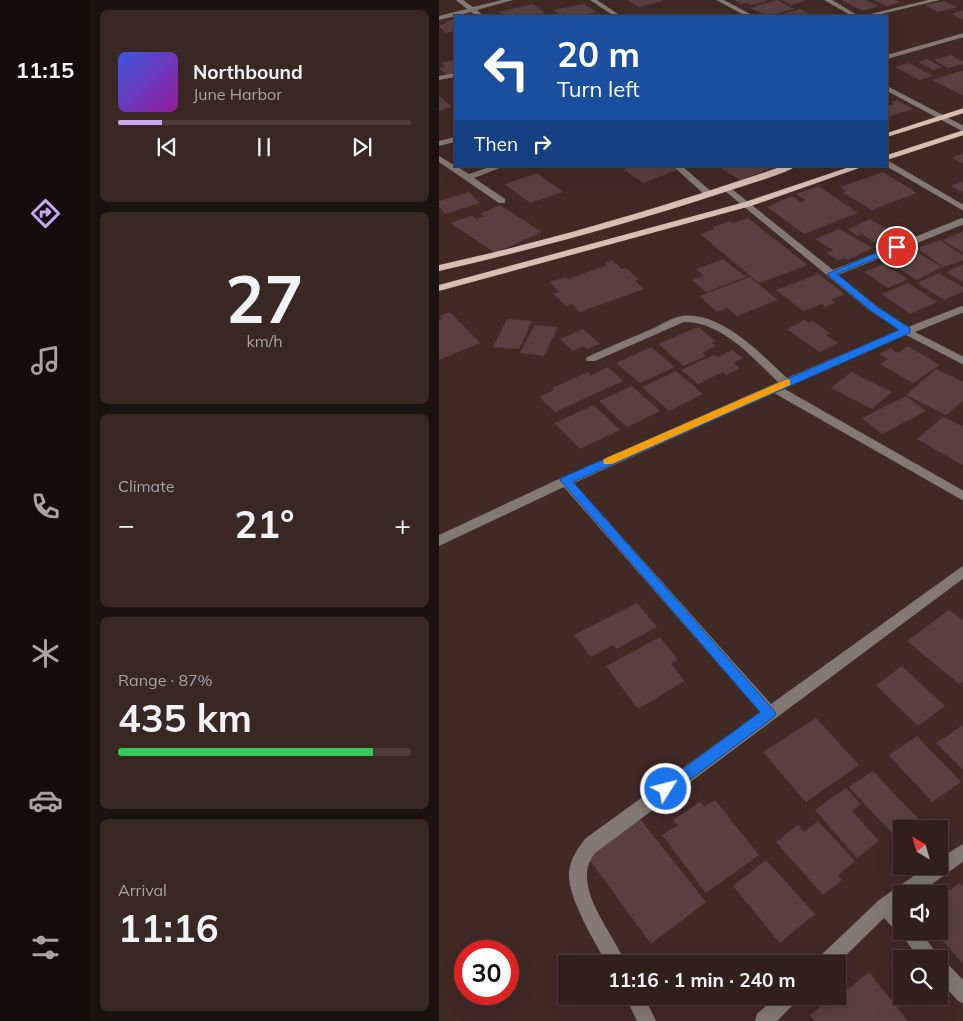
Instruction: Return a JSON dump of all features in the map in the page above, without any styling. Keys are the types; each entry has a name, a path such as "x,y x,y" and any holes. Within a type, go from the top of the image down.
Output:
{"main road":[{"path":"888,135 963,110"},
{"path":"888,158 963,131"},
{"path":"439,268 519,250 613,224 728,189 789,167"},
{"path":"439,288 748,204 858,167"}],"street":[{"path":"459,0 479,15"},
{"path":"439,18 509,0"},
{"path":"593,0 616,15"},
{"path":"719,0 749,15"},
{"path":"827,0 854,15"},
{"path":"870,15 937,0"},
{"path":"888,57 963,35"},
{"path":"439,78 454,75"},
{"path":"888,89 942,117 963,131"},
{"path":"439,144 454,139"},
{"path":"439,158 502,201"},
{"path":"888,164 963,209"},
{"path":"467,178 498,167"},
{"path":"678,167 709,194"},
{"path":"728,189 873,308 906,330 963,362"},
{"path":"831,274 963,220"},
{"path":"439,541 565,480 906,330 963,308"},
{"path":"591,359 682,319 689,318 706,321 729,334 786,383"},
{"path":"774,388 963,497"},
{"path":"565,480 770,713"},
{"path":"612,955 578,888 577,874 585,852 599,838 963,570"},
{"path":"915,885 963,851"},
{"path":"833,955 893,900"},
{"path":"885,906 893,915"},
{"path":"915,940 923,950"},
{"path":"948,978 963,995"},
{"path":"639,1005 647,1021"},
{"path":"764,1021 781,1005"}],"building":[{"path":"627,0 663,0 663,1 639,7"},
{"path":"734,0 767,1 751,5 747,3 741,4"},
{"path":"777,0 794,9 766,15 750,8"},
{"path":"782,0 807,0 792,5"},
{"path":"841,0 865,0 879,6 863,11"},
{"path":"873,0 895,0 901,2 887,6"},
{"path":"944,1 958,7 938,12 925,5"},
{"path":"533,4 545,13 535,15 502,15 498,12"},
{"path":"584,4 597,12 584,15 560,15 553,10"},
{"path":"800,9 809,14 805,15 780,15"},
{"path":"964,10 964,20 951,14"},
{"path":"454,19 454,31 446,33 439,26 447,23 445,22"},
{"path":"951,55 964,62 964,64 948,68 934,60"},
{"path":"927,59 942,67 933,70 918,62"},
{"path":"454,60 454,74 448,76 439,68 445,67 441,63"},
{"path":"909,63 933,76 919,80 895,67"},
{"path":"964,70 964,96 932,80"},
{"path":"439,96 452,107 439,111"},
{"path":"897,100 913,109 888,117 888,106 894,104 891,102"},
{"path":"964,153 964,164 952,158"},
{"path":"627,167 672,167 677,170 643,183 624,170"},
{"path":"720,167 773,167 740,180"},
{"path":"883,172 917,193 872,210 843,193 846,191 840,187"},
{"path":"537,173 563,192 530,203 504,184"},
{"path":"964,181 964,193 951,186"},
{"path":"818,186 858,213 804,234 767,207 792,196 800,202 806,200 796,194"},
{"path":"469,192 480,203 445,214 439,207 439,201"},
{"path":"500,205 542,232 495,253 450,223 472,216 477,219 484,216 480,214"},
{"path":"748,218 808,265 759,283 700,234 715,229 712,227 730,221 733,223"},
{"path":"870,219 894,233 874,242 861,234 858,236 848,229"},
{"path":"839,229 873,248 848,260 844,258 838,260 826,253 833,250 815,239"},
{"path":"964,231 964,253 942,240"},
{"path":"940,240 964,256 964,260 943,267 917,248"},
{"path":"908,247 942,267 917,280 883,259"},
{"path":"723,259 746,277 706,292 692,280 704,276 696,269"},
{"path":"612,260 622,269 626,268 638,279 635,281 644,289 580,312 572,304 566,306 553,294 559,292 550,282 566,277 568,279 607,265 605,263"},
{"path":"884,264 908,279 888,288 864,272"},
{"path":"964,264 964,283 946,272"},
{"path":"939,273 964,288 964,291 944,300 917,283"},
{"path":"818,274 845,294 831,300 835,303 825,307 822,304 803,311 776,290"},
{"path":"750,277 778,300 737,316 728,308 717,312 699,296"},
{"path":"908,283 937,302 910,314 882,294"},
{"path":"450,312 480,343 439,360 439,320 443,319 440,316"},
{"path":"507,319 532,321 519,349 493,347"},
{"path":"805,320 809,323 813,321 830,333 826,335 838,343 819,352 787,329"},
{"path":"535,325 558,327 544,356 520,353"},
{"path":"698,327 716,341 712,343 716,346 702,353 706,356 684,366 658,344"},
{"path":"583,329 600,344 587,349 584,346 573,351 560,339"},
{"path":"908,346 940,365 913,383 880,364 888,359 880,354 890,348 898,353"},
{"path":"651,347 675,367 640,383 616,363"},
{"path":"732,350 743,358 734,363 740,368 726,375 723,372 698,384 681,370 714,355 717,357"},
{"path":"608,367 623,381 555,412 539,397 554,390 552,388 588,372 591,375"},
{"path":"936,369 964,382 964,400 946,415 906,395"},
{"path":"676,371 703,394 669,411 642,387"},
{"path":"851,372 892,392 872,409 831,388"},
{"path":"632,386 660,411 627,427 599,401"},
{"path":"906,396 926,411 882,434 862,418"},
{"path":"594,405 620,430 580,449 554,423"},
{"path":"943,417 964,427 964,466 917,439"},
{"path":"637,603 657,627 616,649 613,645 591,657 574,635"},
{"path":"949,610 964,621 964,681 959,684 907,641"},
{"path":"660,637 678,660 671,664 685,681 638,709 606,666"},
{"path":"902,666 945,706 918,726 876,685"},
{"path":"816,718 859,765 806,802 763,752"},
{"path":"964,724 964,771 936,743"},
{"path":"917,736 961,782 932,802 889,755"},
{"path":"873,771 919,820 893,820 893,834 849,787"},
{"path":"846,788 861,804 852,811 879,841 857,858 815,810"},
{"path":"715,800 759,855 706,893 662,835 678,825 673,820 700,802 704,807"},
{"path":"639,818 706,902 651,944 586,855"},
{"path":"818,821 855,861 838,875 842,880 823,895 776,842 798,825 804,832"},
{"path":"766,860 815,914 780,943 733,886"},
{"path":"959,883 964,887 964,965 942,940 948,940 948,892"},
{"path":"869,972 893,1002 893,1005 895,1005 908,1021 815,1021 810,1015 822,1005 846,1005 846,991"}],"slow traffic":[{"path":"608,462 787,382"}],"route":[{"path":"666,789 770,713 565,480 906,330 873,308 831,274 897,247"}]}
